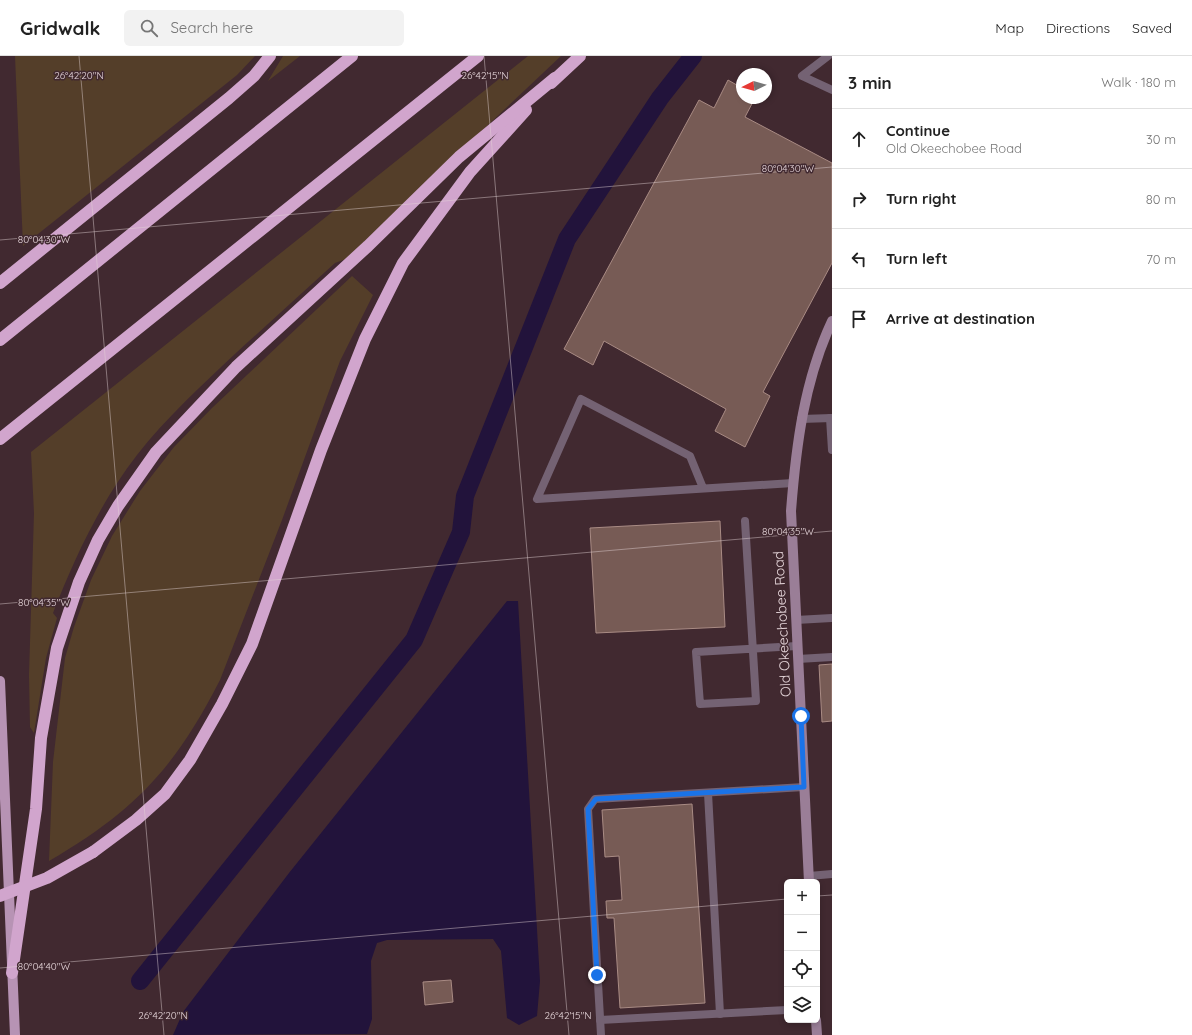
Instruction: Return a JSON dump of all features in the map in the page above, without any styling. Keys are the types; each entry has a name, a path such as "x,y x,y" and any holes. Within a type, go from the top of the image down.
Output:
{"highway":[{"path":"0,283 234,94 254,76 270,56"},
{"path":"0,340 352,56"},
{"path":"0,439 478,56"},
{"path":"12,973 36,809 41,738 57,648 79,582 98,540 118,506 156,452 236,367 368,246 459,158 580,56"},
{"path":"0,904 4,892 46,878 93,852 136,820 165,794 190,760 222,704 252,644 322,450 360,354 403,263 470,172 555,78"}],"main road":[{"path":"0,681 4,892 12,973 15,1035"}],"street":[{"name":"Old Okeechobee Road","path":"809,879 791,511 801,419 812,375 832,321"},
{"path":"816,1023 817,1035"}],"lane":[{"path":"828,56 802,76 832,90"},
{"path":"703,488 690,456 581,399 537,499 793,483"},
{"path":"801,419 831,418 832,450"},
{"path":"745,521 753,649 756,701 700,704 696,652 753,649 797,646"},
{"path":"796,620 832,618"},
{"path":"798,659 832,657"},
{"path":"601,1035 588,809 596,799 804,787"},
{"path":"708,793 720,1014"},
{"path":"809,879 832,874"},
{"path":"600,1020 784,1010"}],"shaded area":[{"path":"15,56 255,56 237,75 23,246"},
{"path":"283,56 300,56 268,81"},
{"path":"528,56 561,56 346,259 335,263 223,365 172,415 137,455 111,492 89,531 70,571 53,613 57,618 46,658 34,733 30,727 29,675 34,513 31,452"},
{"path":"352,276 373,295 340,361 282,520 220,680 186,738 169,763 150,785 106,824 49,861 53,762 65,658 74,627 91,580 112,536 140,491 174,447 212,408"},
{"path":"507,601 518,601 540,981 537,1016 519,1025 507,1018 501,951 493,939 387,940 377,943 371,961 372,1019 367,1034 173,1035 183,1012 289,873"}],"building":[{"path":"728,80 736,85 736,104 752,104 745,117 832,163 832,263 763,392 770,396 745,447 715,431 726,409 604,341 593,365 564,349 699,100 714,108"},
{"path":"720,521 725,627 596,633 590,528"},
{"path":"832,664 832,721 822,722 819,665"},
{"path":"692,804 705,1003 620,1008 614,918 607,918 606,901 622,900 619,856 605,857 602,810"},
{"path":"451,980 453,1002 425,1005 423,982"}],"waterway":[{"path":"140,981 414,640 461,532 465,496 567,239 660,98 693,56"}],"route":[{"path":"597,975 588,809 590,804 596,799 804,787 801,716"}]}
